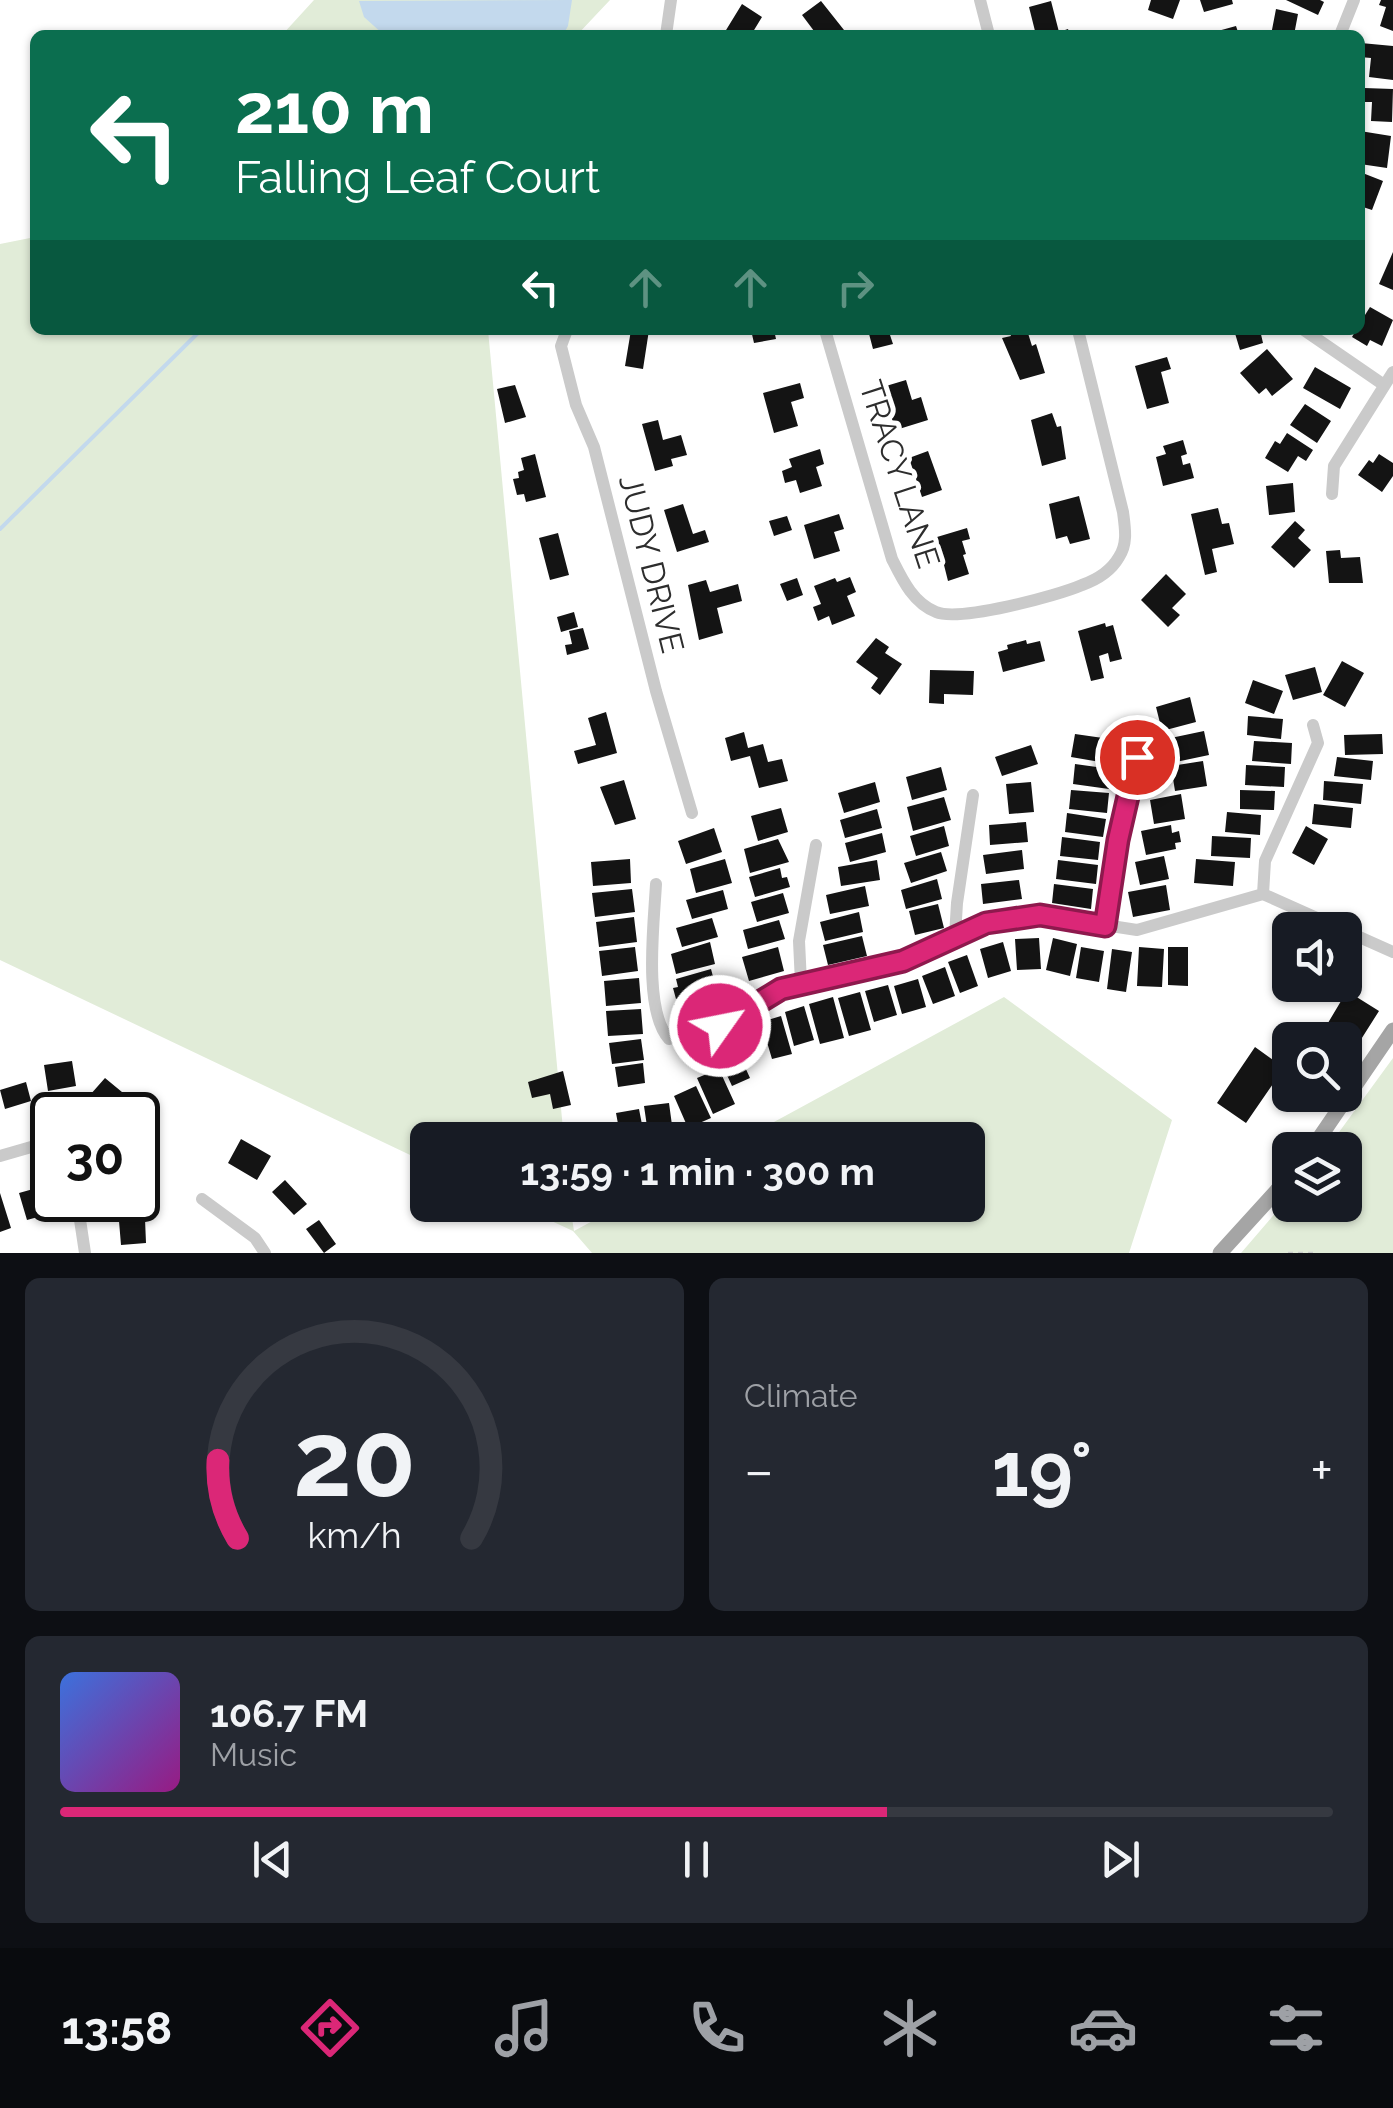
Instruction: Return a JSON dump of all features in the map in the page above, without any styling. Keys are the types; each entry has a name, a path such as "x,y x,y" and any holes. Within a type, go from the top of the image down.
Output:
{"main road":[{"path":"1323,1132 1393,1030"},
{"path":"1220,1253 1272,1196"}],"street":[{"path":"667,30 671,0"},
{"path":"980,0 989,30"},
{"path":"1342,30 1354,0"},
{"name":"JUDY DRIVE","path":"565,335 561,346 576,405 594,447 656,691 692,813"},
{"name":"TRACY LANE","path":"827,335 892,559 909,590 920,601 936,612 950,615 988,610 1081,586 1106,572 1119,558 1126,540 1123,512 1079,335"},
{"path":"1311,335 1384,386"},
{"path":"1332,494 1334,466 1393,372"},
{"path":"1263,894 1266,861 1318,743 1313,725"},
{"path":"1105,926 1118,840 1137,757"},
{"path":"956,936 959,886 973,795"},
{"path":"801,983 799,941 816,845"},
{"path":"656,884 654,974 661,1026 670,1039 720,1026 771,994 801,983 903,961 986,923 1015,917 1040,915 1137,930 1263,894 1393,952"},
{"path":"0,1156 30,1147"},
{"path":"202,1199 255,1238 265,1253"},
{"path":"80,1222 85,1253"}],"path":[{"path":"1288,1253 1317,1253"}],"green space":[{"path":"314,0 610,0 582,30 287,30"},
{"path":"30,238 30,335 488,335 562,1122 410,1122 410,1155 0,960 0,244"},
{"path":"1004,997 1172,1120 1129,1253 592,1253 573,1231 554,1222 573,1222 574,1231 591,1222 985,1222 985,1122 774,1122"},
{"path":"1393,1058 1393,1253 1241,1253 1272,1217 1272,1222 1362,1222 1362,1132 1339,1132 1354,1112 1362,1112 1362,1101"}],"water":[{"path":"572,0 566,30 378,30 364,17 359,1"}],"building":[{"path":"1151,0 1180,0 1173,19 1148,10"},
{"path":"1200,0 1232,0 1233,4 1204,12"},
{"path":"1286,0 1320,0 1324,2 1318,15"},
{"path":"1381,0 1393,0 1393,31 1380,26 1386,7 1379,5"},
{"path":"821,1 844,30 813,30 802,15"},
{"path":"1051,1 1058,30 1035,30 1029,7"},
{"path":"742,4 762,17 754,30 726,30"},
{"path":"1276,9 1298,14 1295,30 1272,30"},
{"path":"1365,43 1393,46 1393,80 1369,77 1371,58 1365,57"},
{"path":"1365,88 1393,89 1392,122 1371,121 1372,102 1365,102"},
{"path":"1365,132 1391,136 1387,168 1365,165"},
{"path":"1365,174 1383,181 1372,210 1365,208"},
{"path":"1393,252 1393,290 1379,284"},
{"path":"1370,307 1393,320 1382,346 1370,340 1367,346 1352,337 1365,335 1365,315"},
{"path":"630,335 648,335 643,369 625,366"},
{"path":"752,335 775,335 776,339 754,343"},
{"path":"869,335 890,335 893,344 873,349"},
{"path":"1029,335 1032,346 1036,344 1045,373 1020,380 1002,338"},
{"path":"1236,335 1261,335 1263,343 1240,350"},
{"path":"1267,349 1293,379 1272,396 1266,388 1259,394 1240,373"},
{"path":"1167,357 1171,369 1161,372 1169,403 1147,409 1135,366"},
{"path":"1315,367 1351,388 1340,409 1303,388"},
{"path":"906,380 912,400 921,397 928,420 899,429 885,399 889,398 886,386"},
{"path":"800,383 804,398 791,402 798,426 774,433 763,393"},
{"path":"515,385 526,417 505,423 497,389"},
{"path":"1305,404 1331,421 1317,443 1290,425"},
{"path":"1052,413 1057,427 1061,426 1066,459 1042,466 1031,420"},
{"path":"658,420 663,440 681,435 687,455 671,459 673,466 655,471 642,424"},
{"path":"1287,433 1313,450 1306,461 1298,456 1288,472 1265,458 1275,441 1280,444"},
{"path":"1183,440 1187,454 1181,456 1183,465 1190,463 1194,478 1163,486 1156,457 1166,454 1163,446"},
{"path":"820,449 824,464 816,467 822,486 800,493 796,480 785,483 782,471 792,467 789,459"},
{"path":"928,451 942,490 922,497 909,458"},
{"path":"535,454 546,497 526,502 524,494 517,495 513,479 519,478 518,472 524,470 521,458"},
{"path":"1379,454 1393,463 1393,476 1382,492 1358,475"},
{"path":"1293,483 1295,512 1269,515 1266,486"},
{"path":"1079,496 1090,539 1070,544 1067,536 1056,539 1049,504"},
{"path":"683,504 693,534 705,530 709,542 677,552 664,510"},
{"path":"1218,508 1222,524 1229,523 1234,544 1212,549 1217,572 1205,575 1191,514"},
{"path":"839,514 844,529 834,532 840,551 814,559 804,525"},
{"path":"787,516 792,530 774,536 769,521"},
{"path":"1295,521 1305,530 1298,538 1311,550 1294,568 1271,547"},
{"path":"967,528 970,539 962,541 969,574 948,581 937,537"},
{"path":"558,533 569,575 550,580 539,538"},
{"path":"1340,550 1341,558 1360,557 1363,583 1329,583 1326,551"},
{"path":"1166,574 1186,594 1172,608 1180,615 1168,627 1141,600"},
{"path":"850,577 856,592 847,596 855,616 832,625 829,616 818,621 813,607 821,604 814,586"},
{"path":"797,578 803,595 787,601 780,584"},
{"path":"706,580 710,592 738,584 742,601 717,608 723,633 699,640 688,585"},
{"path":"574,612 578,627 561,632 557,617"},
{"path":"1105,623 1106,627 1113,625 1122,659 1110,662 1108,653 1099,656 1104,678 1091,681 1078,631"},
{"path":"583,628 589,649 567,655 565,645 572,644 569,631"},
{"path":"876,638 889,647 885,653 902,664 880,695 871,688 878,678 856,662"},
{"path":"1026,640 1027,644 1040,641 1045,661 1003,672 998,652"},
{"path":"1342,661 1364,673 1345,707 1323,695"},
{"path":"1315,667 1322,692 1293,700 1285,675"},
{"path":"930,670 974,671 973,695 944,694 944,704 929,703"},
{"path":"1253,680 1283,691 1274,714 1245,703"},
{"path":"1190,697 1196,722 1162,731 1156,707"},
{"path":"606,712 617,753 578,764 574,751 596,745 588,718"},
{"path":"1248,716 1283,719 1281,739 1247,735"},
{"path":"1204,731 1209,755 1171,763 1166,739"},
{"path":"744,732 748,748 763,744 768,762 782,759 788,781 759,788 750,756 731,761 725,738"},
{"path":"1075,734 1110,739 1106,763 1071,757"},
{"path":"1382,734 1383,754 1345,755 1344,735"},
{"path":"1254,741 1292,743 1291,764 1252,761"},
{"path":"1031,745 1038,764 1002,776 995,757"},
{"path":"1337,757 1373,761 1371,780 1334,776"},
{"path":"1203,761 1207,786 1175,791 1171,766"},
{"path":"1075,764 1111,769 1109,789 1073,784"},
{"path":"1246,765 1285,767 1284,787 1245,785"},
{"path":"941,767 947,790 912,800 906,777"},
{"path":"624,780 636,819 615,825 600,787"},
{"path":"1324,781 1363,784 1361,804 1323,800"},
{"path":"875,782 880,802 844,813 838,793"},
{"path":"1031,782 1034,812 1009,814 1006,784"},
{"path":"1071,790 1109,793 1107,813 1069,809"},
{"path":"1240,790 1275,791 1274,810 1240,809"},
{"path":"1181,794 1185,819 1154,824 1150,800"},
{"path":"944,797 951,820 913,831 907,807"},
{"path":"1314,804 1353,808 1351,828 1312,824"},
{"path":"781,808 788,832 758,841 751,816"},
{"path":"877,809 882,828 845,838 840,820"},
{"path":"1227,812 1261,815 1260,835 1225,832"},
{"path":"1067,813 1106,819 1103,837 1065,832"},
{"path":"1026,822 1028,842 990,845 989,825"},
{"path":"1171,825 1172,833 1179,831 1181,842 1175,843 1176,849 1146,855 1141,831"},
{"path":"944,826 949,846 916,856 910,836"},
{"path":"1306,826 1328,839 1314,865 1292,853"},
{"path":"714,828 722,852 686,864 678,841"},
{"path":"882,833 886,852 850,862 845,843"},
{"path":"1212,836 1251,838 1250,858 1211,856"},
{"path":"1062,837 1100,842 1098,860 1060,856"},
{"path":"778,839 789,862 750,873 744,849"},
{"path":"1022,850 1024,869 986,874 983,855"},
{"path":"941,852 947,871 911,883 904,863"},
{"path":"1164,856 1169,879 1140,885 1135,862"},
{"path":"630,859 631,883 593,886 591,862"},
{"path":"725,859 732,883 696,893 690,869"},
{"path":"1196,859 1235,862 1233,886 1194,883"},
{"path":"877,860 880,880 841,886 838,867"},
{"path":"1058,860 1098,865 1096,884 1056,879"},
{"path":"780,868 790,887 755,897 749,877"},
{"path":"937,879 942,899 906,909 901,890"},
{"path":"1019,880 1022,899 983,904 981,884"},
{"path":"1054,884 1093,889 1091,909 1052,903"},
{"path":"1166,885 1170,910 1133,917 1128,892"},
{"path":"865,886 869,906 830,914 826,895"},
{"path":"632,889 635,912 595,917 592,893"},
{"path":"723,890 728,909 692,919 686,900"},
{"path":"783,893 789,913 757,922 751,902"},
{"path":"938,904 944,928 915,935 909,911"},
{"path":"859,912 863,932 825,941 820,922"},
{"path":"634,917 637,942 599,947 596,922"},
{"path":"712,918 718,937 682,947 676,928"},
{"path":"779,920 785,939 748,949 743,930"},
{"path":"862,936 867,956 828,965 823,945"},
{"path":"1039,938 1041,969 1017,970 1015,939"},
{"path":"1053,938 1077,944 1070,976 1046,970"},
{"path":"710,942 715,964 676,974 671,954"},
{"path":"1003,942 1011,971 988,978 980,949"},
{"path":"635,947 638,971 602,976 599,951"},
{"path":"778,947 784,971 749,981 742,957"},
{"path":"1081,947 1104,951 1099,982 1076,978"},
{"path":"1139,947 1164,949 1162,987 1137,986"},
{"path":"1168,947 1188,947 1188,986 1168,985"},
{"path":"1112,949 1132,952 1126,992 1107,989"},
{"path":"967,955 978,986 960,993 948,962"},
{"path":"945,967 955,996 933,1004 922,976"},
{"path":"711,969 716,988 676,999 676,979"},
{"path":"639,978 641,1003 606,1006 604,981"},
{"path":"918,979 926,1007 902,1014 894,986"},
{"path":"888,985 897,1015 874,1022 865,991"},
{"path":"860,992 871,1030 849,1036 838,998"},
{"path":"711,993 717,1013 680,1024 674,1004"},
{"path":"833,997 844,1038 820,1044 809,1004"},
{"path":"1362,1000 1379,1011 1362,1038 1362,1022 1329,1022 1340,1002"},
{"path":"804,1006 814,1040 794,1046 785,1012"},
{"path":"641,1009 643,1034 608,1036 606,1011"},
{"path":"781,1016 792,1054 772,1059 761,1022"},
{"path":"641,1039 644,1060 612,1064 609,1043"},
{"path":"734,1043 750,1078 732,1086 716,1051"},
{"path":"1255,1047 1272,1059 1272,1085 1246,1123 1217,1103"},
{"path":"72,1061 76,1086 48,1091 44,1065"},
{"path":"643,1063 645,1083 618,1087 615,1067"},
{"path":"719,1069 735,1104 713,1114 697,1078"},
{"path":"563,1071 571,1105 553,1109 550,1094 532,1098 528,1082"},
{"path":"105,1078 122,1092 93,1092"},
{"path":"26,1082 30,1101 5,1109 0,1090"},
{"path":"696,1086 711,1118 685,1122 674,1096"},
{"path":"669,1103 672,1122 646,1122 644,1106"},
{"path":"639,1109 642,1122 618,1122 616,1113"},
{"path":"241,1139 271,1156 257,1180 228,1163"},
{"path":"285,1180 307,1204 294,1215 272,1192"},
{"path":"30,1190 30,1219 27,1220 19,1193"},
{"path":"0,1193 11,1228 0,1232"},
{"path":"319,1220 336,1244 324,1253 306,1229"},
{"path":"119,1222 145,1222 146,1243 121,1245"}],"waterway":[{"path":"0,529 196,335"}],"route":[{"path":"720,1026 781,989 903,961 986,923 1040,915 1105,926 1118,840 1137,757"}]}
